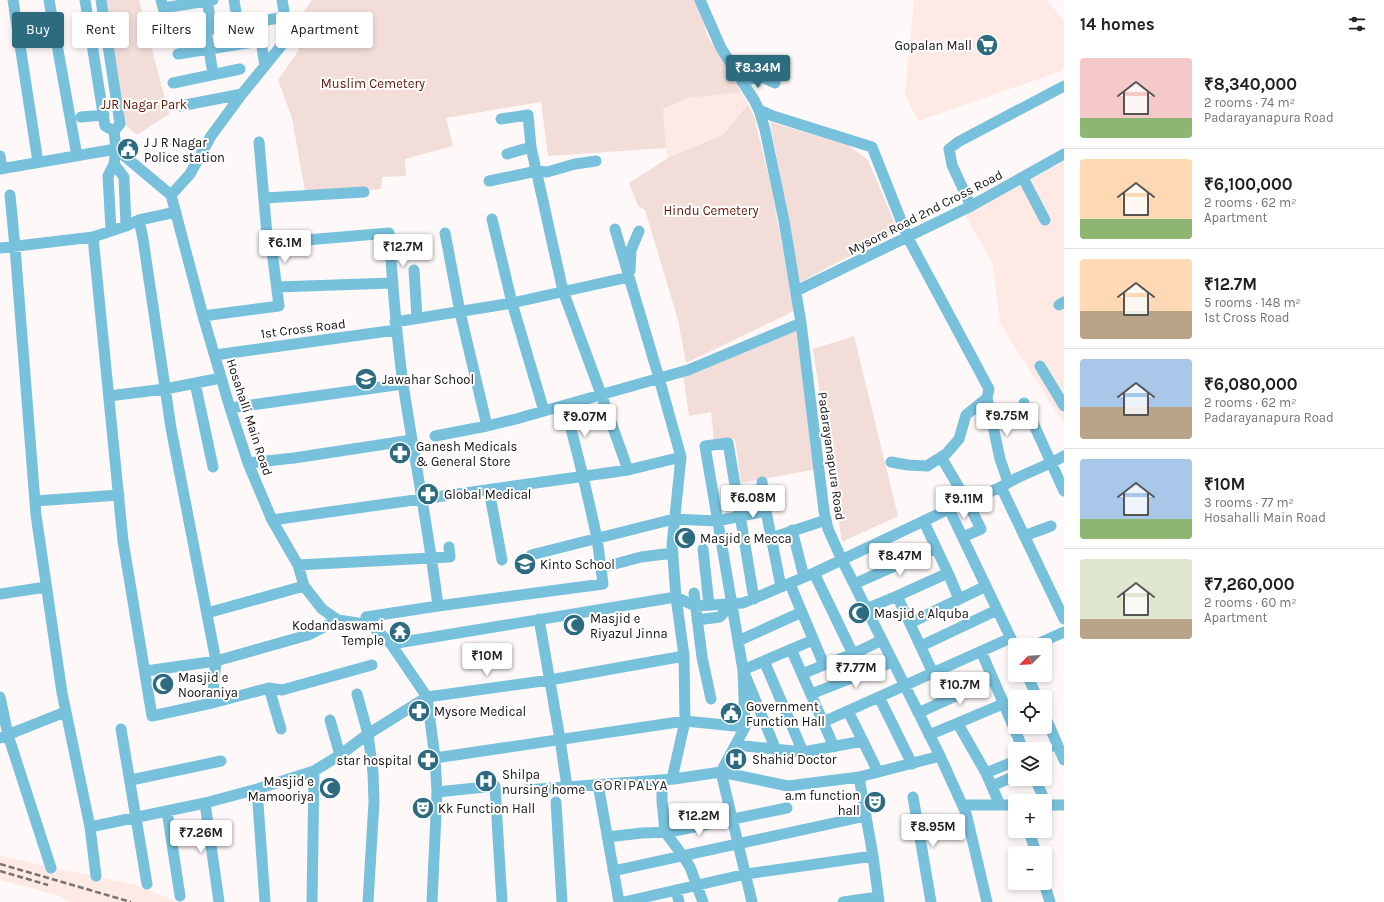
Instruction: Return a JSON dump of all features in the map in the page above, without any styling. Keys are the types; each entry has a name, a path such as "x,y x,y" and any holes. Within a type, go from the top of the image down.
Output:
{"street":[{"path":"13,0 38,162"},
{"path":"49,0 77,156"},
{"path":"85,0 105,126 114,131"},
{"path":"101,0 120,124 114,131 116,149 114,164 108,176 111,230"},
{"path":"213,74 209,50 209,30 209,0 162,4 170,36 209,30 214,29"},
{"path":"234,0 236,12"},
{"path":"282,0 285,12"},
{"name":"Padarayanapura Road","path":"700,0 721,48 759,110 765,130 780,199 796,291 828,529 963,805 987,902"},
{"path":"178,54 261,41 265,66"},
{"path":"116,149 171,195 190,174 211,136 242,94 279,48"},
{"path":"173,83 240,69"},
{"path":"742,82 760,76 775,83"},
{"path":"972,206 952,165 949,150 958,142 1064,86"},
{"path":"180,106 242,94"},
{"path":"759,110 773,116 872,147 908,238 989,389 987,398 1004,484 1024,536 1064,619"},
{"path":"82,117 104,115"},
{"path":"501,119 528,115 532,147 563,291 628,470"},
{"path":"204,316 279,306 271,243 267,235 259,142"},
{"path":"507,154 532,147"},
{"path":"0,156 1,169 116,149"},
{"name":"Mysore Road 2nd Cross Road","path":"796,291 972,206 1064,154"},
{"path":"489,181 537,171 548,172 575,164 596,161"},
{"path":"114,164 124,177 126,226"},
{"path":"1023,178 1046,220"},
{"path":"265,198 364,192"},
{"path":"10,195 35,501 46,587 65,712 90,827 96,876"},
{"name":"Hosahalli Main Road","path":"171,195 230,408 248,463 272,520 298,565 304,586 322,609 338,620 371,625"},
{"path":"0,248 93,237 139,220 176,212"},
{"path":"492,219 512,303 544,411"},
{"path":"139,220 144,239 171,428 216,661 212,704"},
{"path":"615,229 659,378 680,457 672,545 676,597 684,656 685,721 667,779 662,801 665,832 690,867 703,902"},
{"path":"629,277 631,250 639,230"},
{"path":"271,243 388,233 396,326 403,384 432,558 438,606"},
{"path":"445,233 460,312 487,426"},
{"path":"93,237 123,542 146,671 152,716 212,704 269,688 282,690 372,665"},
{"path":"414,270 417,318"},
{"name":"1st Cross Road","path":"215,354 396,326 417,318 512,303 629,277"},
{"path":"277,287 392,283"},
{"path":"435,436 487,426 688,370 801,323"},
{"path":"1040,366 1064,406"},
{"path":"109,396 165,389 221,378"},
{"path":"195,383 213,468"},
{"path":"230,408 403,384"},
{"path":"891,462 926,466 946,454 959,439 966,415 987,398"},
{"path":"1024,403 1064,491"},
{"path":"432,902 437,792 435,758 427,696 391,644 371,625 366,618 438,606 604,584 600,568 597,538 565,405"},
{"path":"248,463 294,458 412,440"},
{"path":"752,902 721,772 745,727 743,670 705,446 728,443 754,599"},
{"path":"391,644 676,597 695,606 743,603 842,560 949,509 1051,464 1064,456"},
{"path":"272,520 628,470 680,457"},
{"path":"941,457 967,501 981,529 963,537"},
{"path":"762,482 772,538 785,586 802,612 824,665"},
{"path":"489,490 502,560"},
{"path":"35,501 119,495"},
{"path":"949,509 1011,638"},
{"path":"531,555 674,519 717,521 766,510"},
{"path":"772,538 792,530 826,520"},
{"path":"924,522 960,598"},
{"path":"1024,536 1051,526"},
{"path":"792,530 809,575 852,654"},
{"path":"298,565 450,557 449,547"},
{"path":"854,584 936,548"},
{"path":"703,549 710,605"},
{"path":"600,568 641,557 673,552"},
{"path":"866,609 948,573"},
{"path":"207,613 304,586"},
{"path":"910,623 986,586"},
{"path":"0,594 46,587"},
{"path":"694,593 702,657 711,699"},
{"path":"897,596 933,673"},
{"path":"697,620 720,617 731,604"},
{"path":"920,646 997,610"},
{"path":"738,641 802,612"},
{"path":"539,619 567,787"},
{"path":"146,671 216,661 308,634 338,620"},
{"path":"1051,638 1064,632"},
{"path":"743,670 813,640"},
{"path":"802,674 882,640"},
{"path":"823,722 1004,641"},
{"path":"791,649 834,747"},
{"path":"981,651 1008,714"},
{"path":"90,827 205,803 257,789 314,771 427,696 550,680 684,656"},
{"path":"764,661 803,752"},
{"path":"811,694 893,662"},
{"path":"743,670 776,750"},
{"path":"918,713 993,679"},
{"path":"269,688 282,729"},
{"path":"357,694 368,734 374,802 368,902"},
{"path":"0,697 4,736 51,868"},
{"path":"879,697 912,764"},
{"path":"929,735 1003,704"},
{"path":"848,710 878,772"},
{"path":"4,736 65,712"},
{"path":"330,720 340,755"},
{"path":"435,758 685,721 745,727"},
{"path":"958,724 986,773 1000,805"},
{"path":"121,729 131,780 147,884"},
{"path":"1052,731 1064,760"},
{"path":"736,745 803,752 863,741"},
{"path":"1052,746 1058,744"},
{"path":"526,790 667,779 721,772 788,786 859,777 940,756"},
{"path":"131,780 222,761"},
{"path":"986,773 1008,764"},
{"path":"312,902 314,771"},
{"path":"843,902 878,899 873,856 859,777"},
{"path":"992,786 1008,779"},
{"path":"598,784 619,902"},
{"path":"437,792 495,786 502,902"},
{"path":"257,789 265,902"},
{"path":"913,797 930,902"},
{"path":"556,802 562,902"},
{"path":"205,803 218,902"},
{"path":"1052,804 1064,805"},
{"path":"963,805 1008,805"},
{"path":"607,837 665,832 787,808"},
{"path":"167,811 180,896"},
{"path":"613,871 866,816"},
{"path":"629,901 746,874 873,856"},
{"path":"676,890 679,902"},
{"path":"1046,890 1050,902"}],"shaded area":[{"name":"Gopalan Mall","path":"914,0 1046,0 1064,20 1064,70 918,121 905,95"},
{"path":"741,92 748,104 724,134 668,158 663,109 688,98"},
{"path":"1064,161 1064,424 1000,324 993,264 965,215"},
{"path":"0,856 136,885 178,902 71,902 57,895 0,880"}],"green space":[{"name":"JJR Nagar Park","path":"104,0 139,0 142,12 137,12 137,48 152,48 169,114 137,135 125,124 112,48 129,48 129,12 106,12"},
{"name":"Muslim Cemetery","path":"312,0 698,0 707,35 741,92 688,98 663,109 666,148 548,156 541,102 446,118 453,146 405,159 406,176 382,177 381,189 306,197 292,118 278,80 299,50 299,48 373,48 373,12 303,12"},
{"name":"Hindu Cemetery","path":"748,104 754,116 771,186 794,311 686,363 678,320 645,210 638,206 629,183 668,158 724,134"},
{"name":"Hindu Cemetery","path":"770,122 848,145 868,160 898,231 800,282"},
{"path":"797,329 817,469 741,483 735,439 714,442 711,412 689,416 683,374"},
{"path":"854,336 898,516 842,542 813,349"}],"railway":[{"path":"0,864 131,902"},
{"path":"0,871 48,885"}],"place":[{"name":"Gopalan Mall","path":"987,45"},
{"name":"J J R Nagar Police station","path":"128,149"},
{"name":"Jawahar School","path":"366,379"},
{"name":"Ganesh Medicals & General Store","path":"400,453"},
{"name":"Global Medical","path":"428,494"},
{"name":"Masjid e Mecca","path":"685,538"},
{"name":"Kinto School","path":"525,564"},
{"name":"Masjid e Alquba","path":"859,613"},
{"name":"Masjid e Riyazul Jinna","path":"574,625"},
{"name":"Kodandaswami Temple","path":"400,632"},
{"name":"Masjid e Nooraniya","path":"163,684"},
{"name":"Mysore Medical","path":"419,711"},
{"name":"Government Function Hall","path":"731,713"},
{"name":"Shahid Doctor","path":"736,759"},
{"name":"star hospital","path":"428,760"},
{"name":"Shilpa nursing home","path":"486,781"},
{"name":"Masjid e Mamooriya","path":"330,788"},
{"name":"a.m function hall","path":"875,802"},
{"name":"Kk Function Hall","path":"423,808"}],"district":[{"name":"GORIPALYA","path":"631,785"}]}
